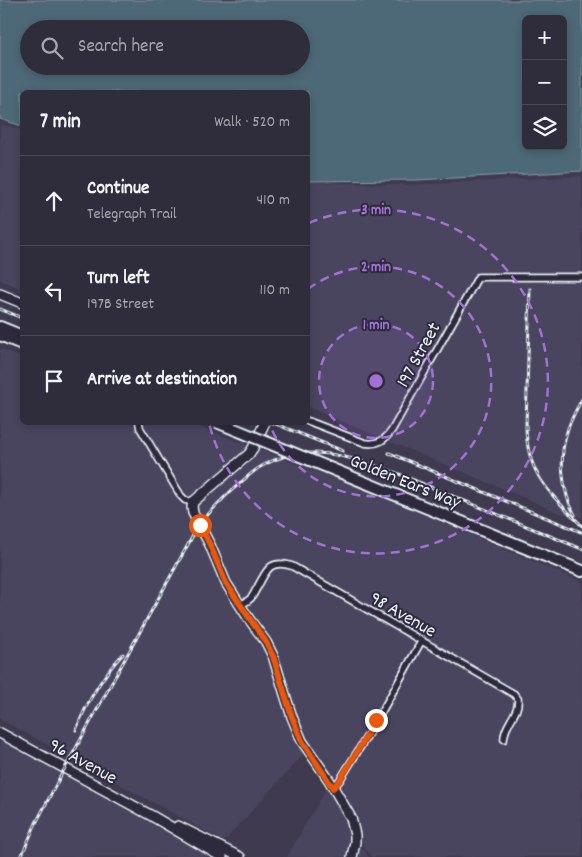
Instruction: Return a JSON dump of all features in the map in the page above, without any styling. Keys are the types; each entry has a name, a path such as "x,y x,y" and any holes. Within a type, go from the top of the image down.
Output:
{"highway":[{"path":"0,327 20,335"},
{"path":"0,335 20,343"},
{"name":"Golden Ears Way","path":"225,425 582,564"},
{"name":"Golden Ears Way","path":"242,425 582,571"}],"street":[{"name":"197 Street","path":"310,422 365,443 370,444 385,439 392,430 478,277 582,277"},
{"path":"0,294 20,302"},
{"path":"140,425 181,496 185,500 193,502"},
{"path":"264,425 249,454 193,502 193,513 210,545 226,583 266,642 273,656 292,717 302,741 333,788 354,826 355,842 352,857"},
{"name":"98 Avenue","path":"241,605 252,598 271,566 276,564 292,566 514,694 518,699 518,708 504,732 504,739"},
{"path":"333,788 340,780 422,640"},
{"name":"96 Avenue","path":"0,733 152,816 222,857"},
{"name":"96 Avenue","path":"152,816 240,857"}],"shaded area":[{"path":"0,124 20,129 20,288 0,280"},
{"path":"582,176 582,518 560,513 310,408 310,182 412,185"},
{"path":"0,349 20,357 20,425 194,425 362,489 582,582 582,857 372,857 364,847 344,791 312,745 224,841 0,719"},
{"path":"0,739 132,812 212,857 0,857"},
{"path":"327,787 362,848 369,857 287,857"}],"water":[{"path":"0,0 582,0 582,171 417,180 310,181 310,90 20,90 20,125 0,119"}],"railway":[{"path":"530,289 526,425 530,457 542,482 582,526"},
{"path":"0,309 20,317"},
{"path":"575,515 567,496 562,465 569,425 582,399"},
{"path":"278,425 343,451"},
{"path":"389,453 581,532"},
{"path":"21,857 60,777 196,530 218,504 258,468 279,458 296,454 330,454 365,462 399,474"},
{"path":"394,472 582,549"},
{"path":"76,730 96,690 108,671 123,654"}],"route":[{"path":"200,525 226,583 266,642 273,656 292,717 302,741 333,788 340,780 376,720"}]}
